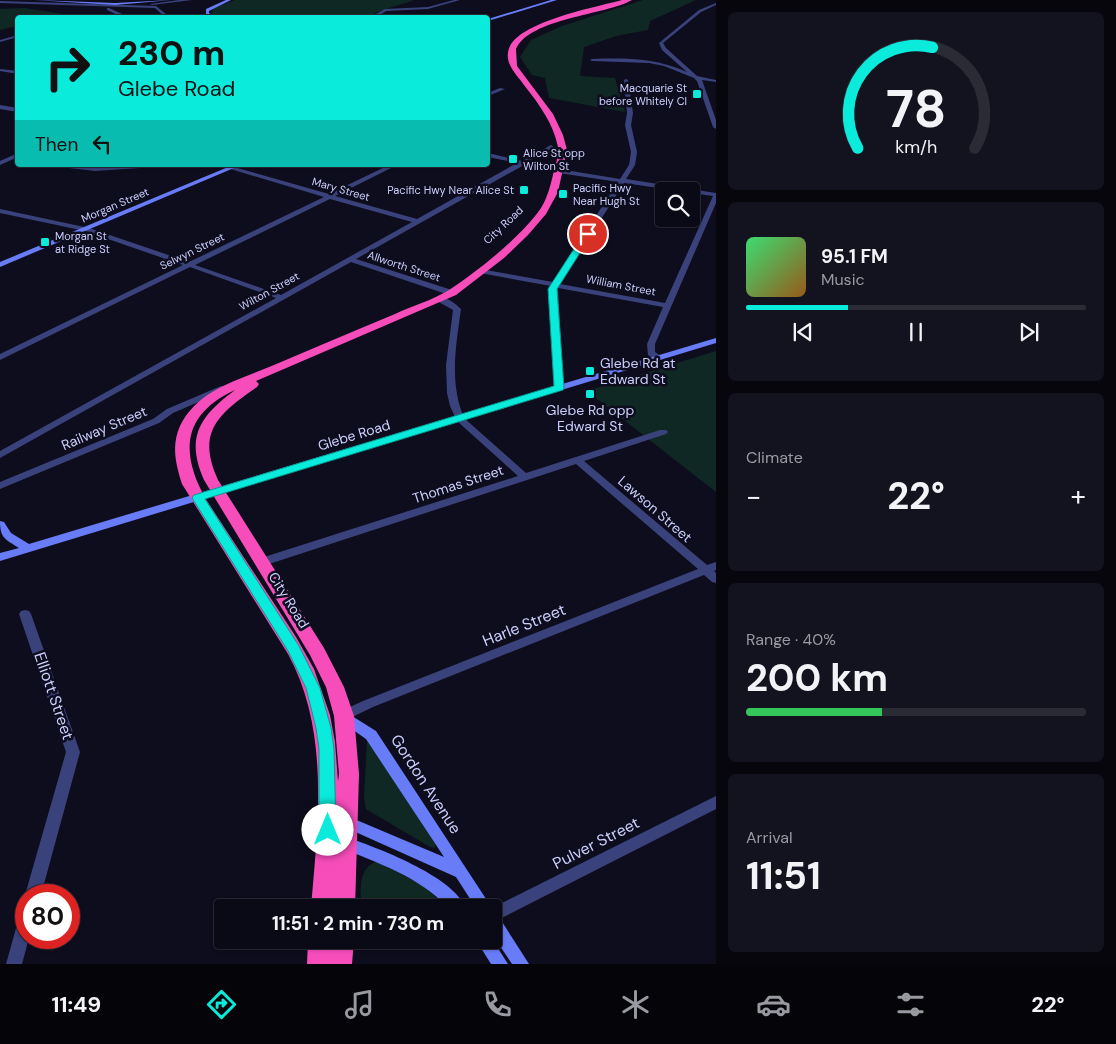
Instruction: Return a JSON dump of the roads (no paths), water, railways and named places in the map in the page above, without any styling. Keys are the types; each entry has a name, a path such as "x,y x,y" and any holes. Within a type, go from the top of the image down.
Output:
{"highway":[{"name":"City Road","path":"323,899 328,830 326,749 324,728 313,688 295,649 198,498 182,464 180,452 184,430 208,400 245,379 265,374 452,293 480,271 530,226 543,212 550,200 563,153 560,139 545,105 514,66 512,50 525,35 543,26 629,0"},
{"name":"City Road","path":"219,492 202,461 200,448 205,430 230,400 265,374"},
{"path":"219,492 318,653 335,687 344,716 349,774 344,899"},
{"path":"319,964 320,949"},
{"path":"340,964 341,949"}],"main road":[{"path":"36,0 96,5 169,0"},
{"path":"209,15 207,10 229,0"},
{"path":"490,19 555,0"},
{"name":"Morgan Street","path":"0,265 233,167"},
{"name":"Glebe Road","path":"0,557 716,340"},
{"path":"0,524 7,535 29,549"},
{"name":"Gordon Avenue","path":"344,716 371,735 479,899"},
{"path":"451,899 415,872 347,844 328,830 348,821 460,871"},
{"path":"502,933 522,964"},
{"path":"490,949 500,964"}],"street":[{"path":"131,6 190,0"},
{"path":"376,15 385,10 428,8 458,0"},
{"path":"0,2 156,7 165,15"},
{"path":"716,4 700,11 660,43 664,49 699,80 716,127"},
{"path":"96,5 113,15"},
{"path":"96,5 123,15"},
{"path":"0,41 15,37"},
{"path":"592,60 649,61 666,65 699,80 716,80"},
{"path":"0,70 15,72"},
{"path":"559,388 553,289 632,165 634,152 628,125 630,113 626,80"},
{"path":"490,94 502,89"},
{"path":"0,107 15,110"},
{"name":"Wilton Street","path":"0,455 550,147"},
{"path":"0,154 15,156"},
{"path":"490,155 559,171 716,195 652,344 651,353 658,358"},
{"path":"0,163 15,156"},
{"path":"73,167 86,169 117,167"},
{"name":"Mary Street","path":"238,167 416,222"},
{"name":"Selwyn Street","path":"0,357 390,167"},
{"path":"0,211 86,228 281,297"},
{"name":"Allworth Street","path":"349,259 452,293"},
{"name":"William Street","path":"480,271 669,306"},
{"name":"Allworth Street","path":"440,299 457,309 449,384 452,400 460,419"},
{"name":"Railway Street","path":"0,486 156,421 170,411 245,379"},
{"path":"460,419 525,477"},
{"name":"Thomas Street","path":"262,562 663,432"},
{"name":"Lawson Street","path":"576,459 711,568 716,579"},
{"name":"Harle Street","path":"344,716 368,704 711,568"},
{"name":"Elliott Street","path":"25,614 73,752 36,884"},
{"name":"Pulver Street","path":"502,913 716,802"},
{"path":"14,964 18,949"}],"place":[{"name":"Macquarie St before Whitely Cl","path":"697,94"},
{"name":"Alice St opp Wilton St","path":"513,159"},
{"name":"Pacific Hwy Near Alice St","path":"524,190"},
{"name":"Pacific Hwy Near Hugh St","path":"563,194"},
{"name":"Morgan St at Ridge St","path":"45,242"},
{"name":"Glebe Rd at Edward St","path":"590,371"},
{"name":"Glebe Rd opp Edward St","path":"590,394"}]}
